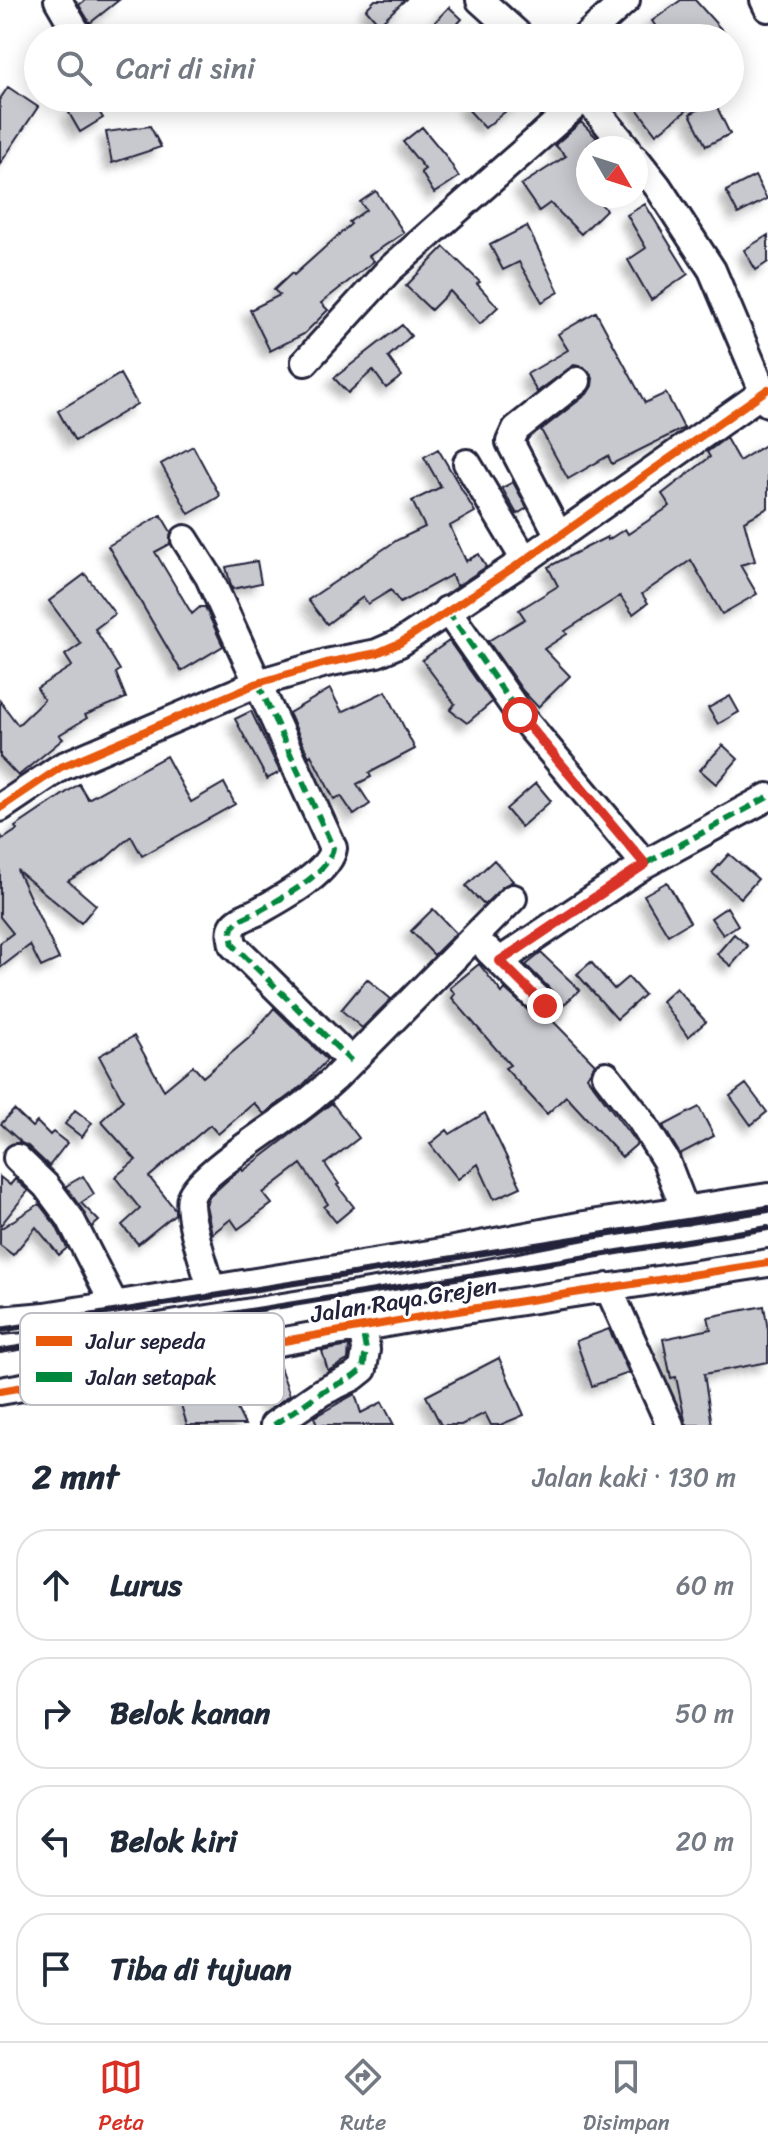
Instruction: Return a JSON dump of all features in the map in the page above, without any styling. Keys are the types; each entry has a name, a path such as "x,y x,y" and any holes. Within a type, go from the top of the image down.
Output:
{"street":[{"path":"58,0 72,24"},
{"path":"480,0 507,24"},
{"path":"599,24 626,0"},
{"path":"764,0 768,8"},
{"path":"305,362 389,270 569,112"},
{"path":"597,112 617,136"},
{"path":"0,808 61,767 258,683 326,663 377,653 400,643 766,395 712,270 648,174"},
{"path":"559,536 510,442 516,429 577,381"},
{"path":"467,463 525,560"},
{"path":"185,539 209,577 333,848 332,857 323,868 281,899 235,923 231,931 233,945 351,1061"},
{"path":"447,610 520,715 645,864"},
{"path":"500,961 645,864 768,797"},
{"path":"211,1288 190,1212 194,1190 228,1160 303,1106 513,898"},
{"path":"473,937 545,1006"},
{"path":"606,1075 640,1119 666,1161 685,1210"},
{"path":"17,1158 46,1186 70,1218 114,1304"},
{"path":"50,1313 768,1197"},
{"name":"Jalan Raya Grejen","path":"284,1341 768,1263"},
{"path":"608,1287 670,1425"},
{"path":"0,1320 20,1317"},
{"path":"274,1425 363,1369 366,1359 362,1327"},
{"name":"Jalan Raya Grejen","path":"0,1391 20,1387"}],"building":[{"path":"85,0 119,0 90,23 79,5"},
{"path":"375,0 405,0 379,24 366,9"},
{"path":"681,0 695,0 716,24 654,24 652,21"},
{"path":"449,7 462,19 458,24 433,24"},
{"path":"8,87 24,98 24,112 35,112 0,164 0,99"},
{"path":"99,112 103,118 80,132 69,113"},
{"path":"471,112 505,112 485,128"},
{"path":"640,112 685,112 656,134"},
{"path":"719,112 730,134 706,146 690,114"},
{"path":"581,122 595,136 576,136 576,208 606,210 581,234 550,203 539,211 521,185 566,156 555,145"},
{"path":"150,126 161,147 112,163 106,132"},
{"path":"422,127 459,177 434,193 421,172 425,169 403,142"},
{"path":"755,176 767,199 738,214 726,191"},
{"path":"376,191 404,233 369,256 374,261 321,303 328,310 304,334 270,351 250,310 280,295 274,290 366,210 360,202"},
{"path":"638,208 647,208 688,274 651,300 628,260 646,248 627,215"},
{"path":"527,226 559,292 542,302 519,262 503,270 490,245"},
{"path":"768,235 768,262 756,270 744,250"},
{"path":"444,247 480,282 477,284 498,307 480,324 450,291 431,310 406,286"},
{"path":"596,312 645,403 666,393 684,428 612,464 608,456 568,479 541,430 587,394 593,378 584,367 574,365 537,392 527,374 568,350 558,334"},
{"path":"402,325 411,336 388,357 402,376 386,388 373,370 348,393 334,378"},
{"path":"120,374 137,404 75,441 58,411"},
{"path":"726,438 739,461 768,443 768,508 744,521 755,561 740,565 757,594 722,614 691,560 642,594 648,603 633,614 620,596 565,631 567,634 544,649 570,676 538,707 488,641 525,619 519,610 558,586 548,567 625,529 628,534 670,506 662,494 710,457 707,452"},
{"path":"193,446 220,496 189,514 161,464"},
{"path":"438,449 475,512 450,526 466,561 479,554 486,567 457,586 451,575 400,603 391,590 368,604 363,597 327,624 308,600 397,540 425,527 412,501 441,487 424,457"},
{"path":"513,482 527,508 517,514 502,488"},
{"path":"161,515 171,532 170,544 155,552 192,614 205,607 223,646 181,671 108,546"},
{"path":"257,561 261,583 232,589 226,567"},
{"path":"85,574 115,614 95,629 120,670 116,673 126,698 85,715 87,718 59,735 63,739 18,776 0,757 0,701 18,725 44,700 37,688 72,666 65,655 81,644 49,601"},
{"path":"449,641 492,702 467,723 450,710 455,704 422,660"},
{"path":"330,689 342,712 386,691 415,749 369,773 371,777 357,784 370,804 354,815 341,796 334,799 311,755 309,757 289,713"},
{"path":"730,696 739,712 718,724 708,708"},
{"path":"251,711 280,772 267,779 235,719"},
{"path":"723,745 738,759 716,784 700,770"},
{"path":"166,756 191,802 224,783 235,804 142,856 131,836 104,860 68,881 96,905 81,923 17,870 59,959 41,967 30,945 0,968 0,943 13,933 0,917 0,834 3,839 17,830 15,827 79,784 88,799"},
{"path":"536,783 551,801 521,827 506,809"},
{"path":"729,854 758,879 741,898 712,873"},
{"path":"494,860 513,881 484,905 466,886"},
{"path":"667,882 690,922 668,935 644,895"},
{"path":"727,907 738,925 723,935 711,918"},
{"path":"433,909 456,933 434,955 411,931"},
{"path":"734,934 748,946 731,966 717,954"},
{"path":"541,953 580,990 561,1007 556,995 526,965"},
{"path":"591,962 614,989 628,977 644,995 617,1019 577,974"},
{"path":"479,964 502,993 505,989 540,1021 552,1020 595,1064 587,1077 637,1144 622,1157 566,1096 547,1114 505,1068 510,1065 452,998 455,994 450,988"},
{"path":"367,979 391,999 362,1028 341,1010"},
{"path":"676,988 706,1022 688,1037 662,1001"},
{"path":"274,1008 327,1060 303,1085 264,1114 254,1103 218,1134 210,1125 149,1177 175,1209 175,1214 138,1244 122,1225 140,1209 115,1177 136,1160 101,1121 123,1100 99,1056 134,1036 164,1090 193,1066 203,1077 255,1033"},
{"path":"746,1084 767,1112 751,1125 730,1096"},
{"path":"332,1103 359,1138 325,1164 354,1207 336,1222 324,1207 328,1204 301,1164 263,1193 272,1204 238,1229 231,1219 212,1234 206,1205 209,1197 232,1176 243,1171"},
{"path":"699,1107 714,1136 680,1154 663,1126"},
{"path":"14,1110 32,1127 37,1122 50,1135 53,1132 67,1143 49,1166 1,1124"},
{"path":"75,1110 92,1123 82,1137 65,1124"},
{"path":"485,1113 521,1187 494,1199 478,1164 458,1179 430,1144 447,1130 450,1134"},
{"path":"83,1176 94,1194 81,1203 99,1221 92,1227 66,1186"},
{"path":"0,1177 10,1185 15,1179 28,1191 0,1226"},
{"path":"39,1204 56,1226 67,1248 59,1255 36,1227 13,1255 0,1245 0,1229"},
{"path":"764,1306 768,1362 704,1374 712,1425 686,1425 676,1377 671,1378 663,1339 711,1329 708,1317"},
{"path":"609,1329 629,1373 592,1386 576,1341"},
{"path":"349,1346 348,1360 328,1371 322,1351"},
{"path":"499,1358 524,1415 500,1425 491,1425 485,1413 461,1425 441,1425 426,1396"},
{"path":"284,1378 290,1395 284,1399"},
{"path":"355,1394 361,1413 382,1402 394,1425 317,1425 314,1417"},
{"path":"181,1405 235,1405 245,1425 187,1425"}],"railway":[{"path":"107,1313 768,1208"},
{"path":"237,1313 768,1228"},
{"path":"0,1330 20,1327"},
{"path":"0,1351 20,1348"}],"marked path":[{"path":"447,610 520,715 645,864 768,797"},
{"path":"258,683 333,848 330,857 314,876 235,924 233,945 351,1061"},
{"path":"500,961 645,864"},
{"path":"274,1425 363,1369 366,1350 362,1327"}],"cycle path":[{"path":"0,808 61,767 258,683 326,663 377,653 400,643 525,560 768,389"},
{"path":"284,1341 768,1263"},
{"path":"0,1391 20,1387"}],"route":[{"path":"520,715 645,864 500,961 545,1006"}]}
